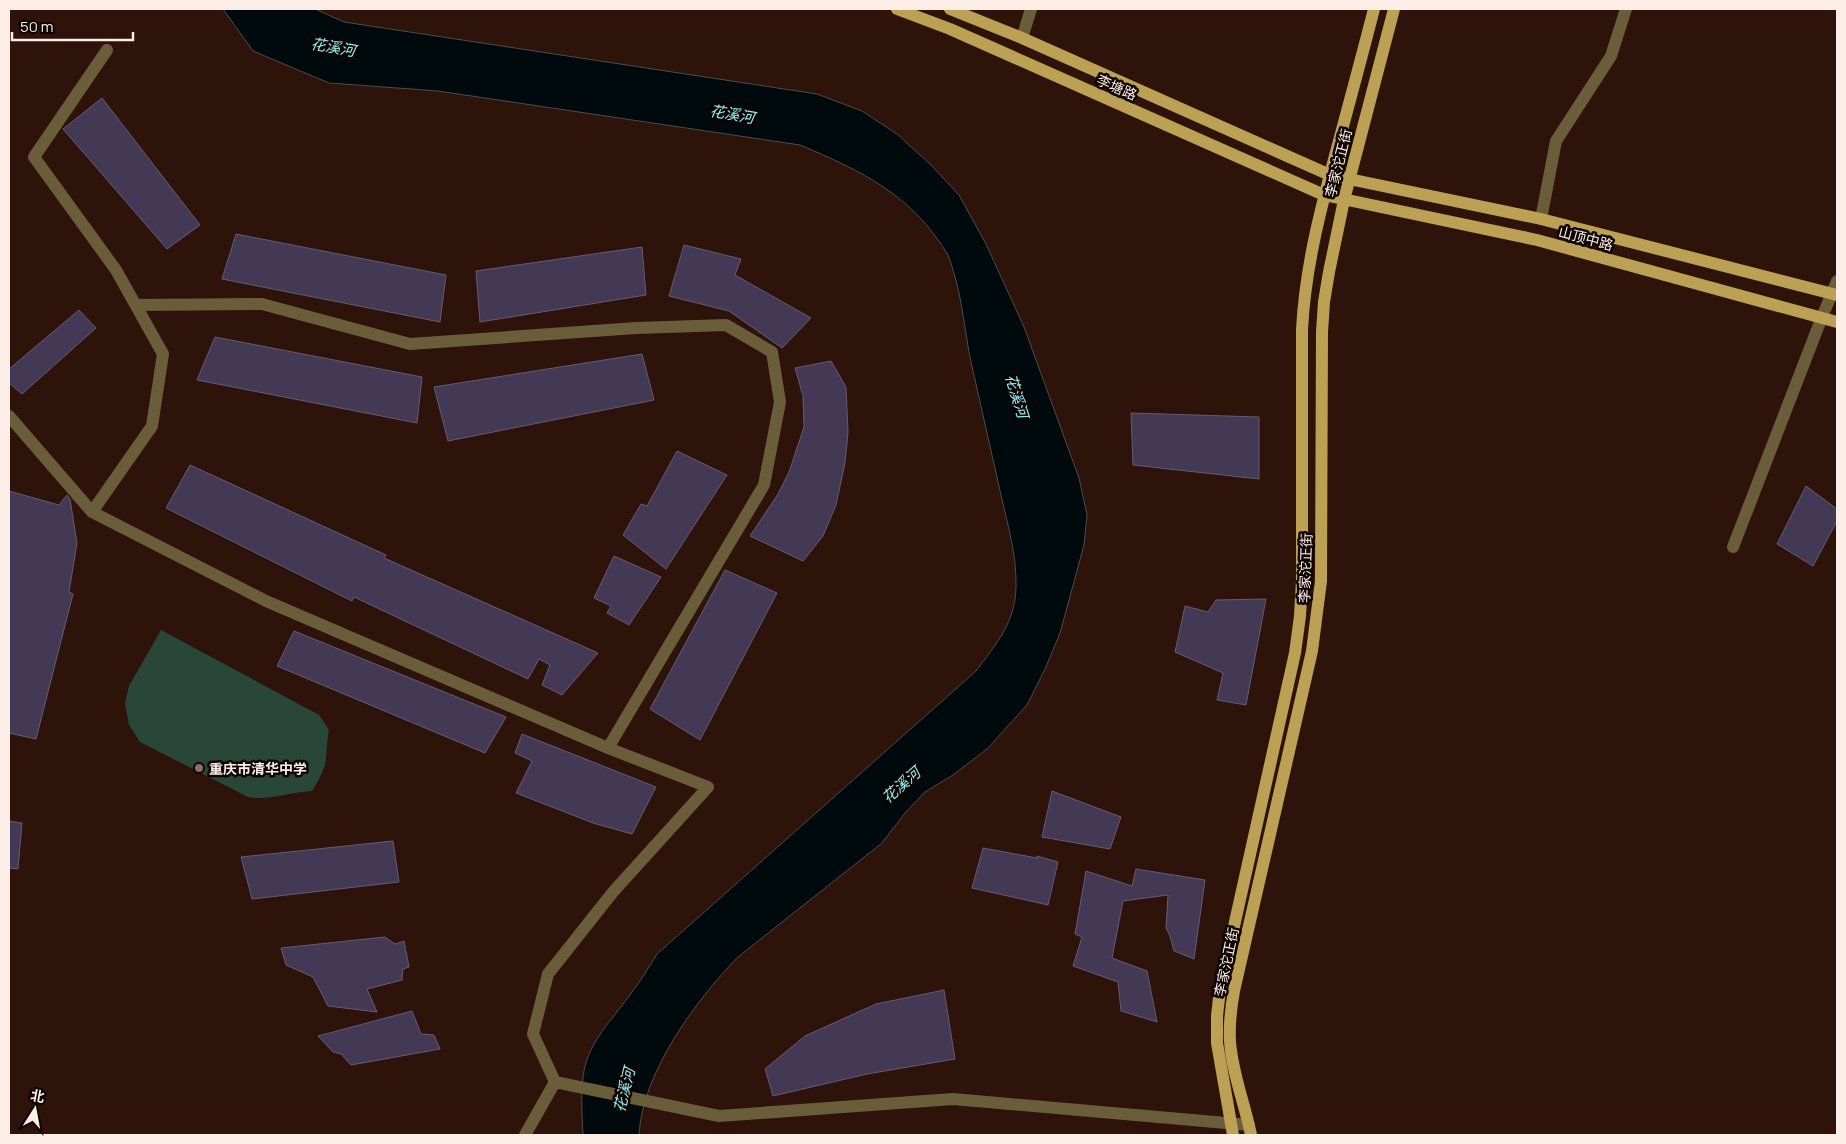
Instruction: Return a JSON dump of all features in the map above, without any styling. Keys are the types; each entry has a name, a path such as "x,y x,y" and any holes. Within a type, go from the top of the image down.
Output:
{"main road":[{"name":"李塘路","path":"897,9 950,29 1324,195"},
{"name":"李塘路","path":"950,9 1022,38 1330,175"},
{"name":"李家沱正街","path":"1232,1129 1217,1044 1217,1016 1220,989 1294,652 1300,616 1302,580 1302,330 1308,272 1324,195 1374,9"},
{"name":"李家沱正街","path":"1250,1130 1231,1050 1230,1016 1234,991 1312,651 1318,613 1321,580 1322,332 1328,272 1349,180 1394,9"},
{"name":"山顶中路","path":"1330,175 1541,219 1834,294"},
{"name":"山顶中路","path":"1324,195 1537,240 1837,322"}],"street":[{"path":"1022,38 1031,9"},
{"path":"1541,219 1556,141 1611,56 1626,9"},
{"path":"92,512 152,426 163,354 116,270 34,156 107,50"},
{"path":"1733,547 1822,317 1834,294 1837,281"},
{"path":"136,305 262,304 410,344 636,328 726,325 772,352 780,402 764,485 608,748"},
{"path":"9,416 92,512 266,601 608,748 708,787 613,892 548,974 533,1034 555,1082"},
{"path":"555,1082 719,1116 953,1099 1250,1130"},
{"path":"524,1135 555,1082"}],"green space":[{"path":"161,630 319,715 329,730 324,767 312,791 264,798 248,797 140,742 129,725 125,703 129,686"}],"water":[{"name":"花溪河","path":"223,9 315,9 344,22 817,94 862,111 897,134 931,165 959,195 986,244 1024,327 1079,478 1087,515 1084,545 1060,633 1045,669 1027,705 987,749 953,775 925,792 905,813 882,843 738,957 722,974 689,1016 661,1063 642,1111 639,1135 583,1135 582,1083 585,1066 593,1046 605,1027 639,983 657,954 976,671 991,652 1008,623 1012,612 1015,601 1016,576 1012,541 971,362 958,288 948,255 934,234 918,216 884,187 865,175 800,145 438,91 329,83 253,51"}],"building":[{"path":"102,98 200,225 167,249 63,129"},
{"path":"236,234 446,275 440,322 222,279"},
{"path":"684,245 741,259 735,275 811,318 782,348 729,311 669,296"},
{"path":"642,247 646,295 480,322 476,271"},
{"path":"79,310 96,328 22,394 9,383 9,369"},
{"path":"215,337 422,377 417,423 197,380"},
{"path":"642,354 654,400 448,441 434,387"},
{"path":"831,361 846,387 848,432 845,463 836,505 823,536 803,561 750,536 778,494 789,472 804,427 803,396 795,368"},
{"path":"1131,413 1259,417 1259,479 1133,465"},
{"path":"677,451 727,475 666,569 623,535 641,504 647,506"},
{"path":"190,465 386,555 384,558 598,653 562,695 542,685 550,665 539,659 528,679 354,597 352,601 166,508"},
{"path":"1806,486 1837,509 1837,521 1813,566 1777,544"},
{"path":"9,491 59,505 67,495 70,499 77,543 69,592 73,594 36,739 9,733"},
{"path":"614,556 661,577 629,625 607,613 611,606 594,598"},
{"path":"725,570 777,593 700,740 650,709"},
{"path":"1266,599 1246,705 1217,700 1223,673 1175,652 1185,606 1208,612 1216,600"},
{"path":"294,631 506,717 485,753 277,666"},
{"path":"522,734 656,787 632,834 593,823 516,793 532,761 515,753"},
{"path":"1052,791 1121,817 1110,849 1042,837"},
{"path":"9,821 22,823 18,869 9,868"},
{"path":"393,841 399,882 252,899 241,857"},
{"path":"983,848 1037,858 1037,856 1058,862 1048,905 972,888"},
{"path":"1136,869 1205,880 1194,959 1174,951 1166,928 1168,895 1123,901 1112,958 1147,971 1157,1022 1121,1011 1118,982 1073,966 1082,937 1075,934 1086,871 1132,886"},
{"path":"385,937 395,944 404,941 409,967 403,969 402,980 367,989 377,1012 328,1006 313,977 286,965 281,948"},
{"path":"944,990 955,1059 867,1074 773,1096 765,1069 805,1036 876,1004"},
{"path":"412,1011 421,1034 434,1035 440,1049 351,1065 341,1054 333,1052 318,1036"}],"place":[{"name":"重庆市清华中学","path":"199,768"}]}
